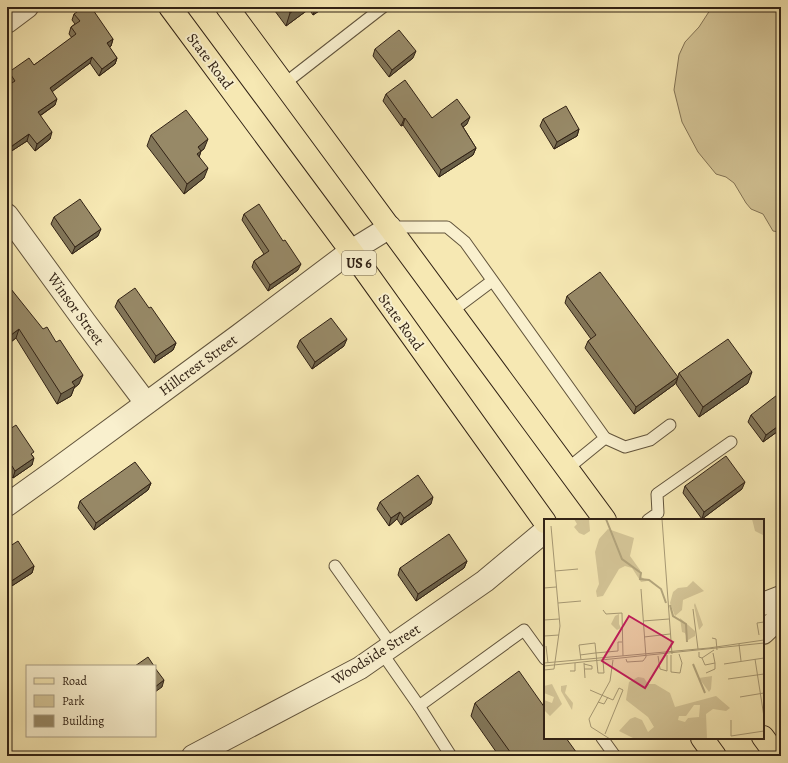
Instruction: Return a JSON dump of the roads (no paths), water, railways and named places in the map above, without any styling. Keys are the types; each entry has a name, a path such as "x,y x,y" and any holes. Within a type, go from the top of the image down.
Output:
{"main road":[{"name":"State Road","path":"170,7 351,251 544,521"},
{"path":"227,7 604,519"},
{"path":"703,739 715,756"}],"street":[{"name":"Winsor Street","path":"7,214 146,403"},
{"name":"Hillcrest Street","path":"7,505 238,336 351,251 390,227"},
{"name":"Woodside Street","path":"193,756 360,668 485,581 544,532"},
{"path":"764,604 781,597"},
{"path":"764,632 781,616"}],"lane":[{"path":"284,84 383,7"},
{"path":"390,227 447,226 465,242 605,438 625,447 650,440 670,425"},
{"path":"452,311 492,281"},
{"path":"567,469 605,438"},
{"path":"649,519 658,513 657,494 731,442"},
{"path":"335,566 387,649 419,706 451,756"},
{"path":"419,706 524,630 544,658"},
{"path":"603,739 615,756"}]}
